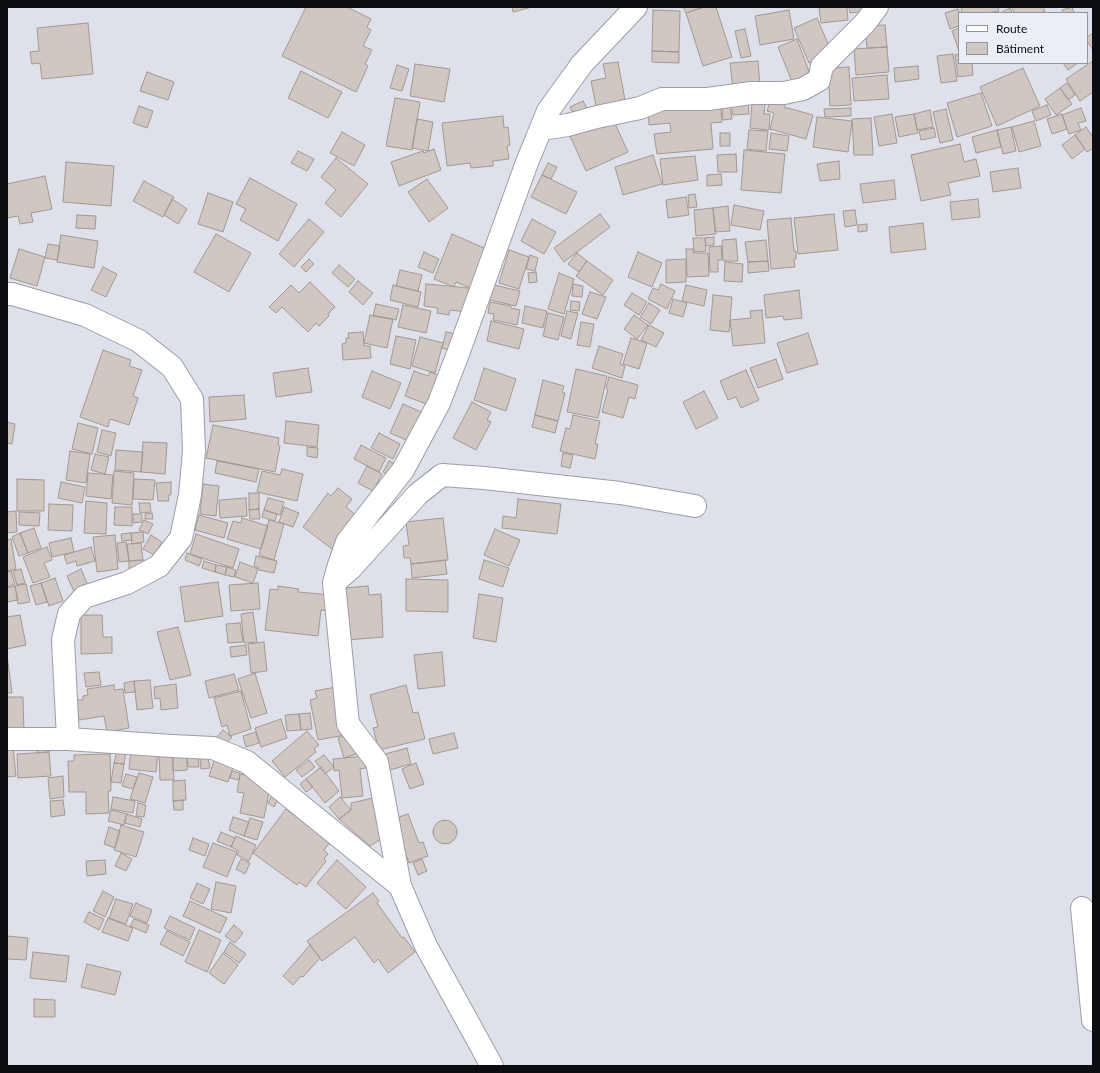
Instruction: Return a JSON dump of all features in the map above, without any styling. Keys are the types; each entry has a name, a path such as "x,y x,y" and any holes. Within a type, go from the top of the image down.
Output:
{"street":[{"path":"492,1066 426,946 400,886 377,762 348,724 334,583 347,542 403,470 439,403 462,344 526,165 548,111 582,64 636,7"},
{"path":"541,128 568,125 640,108 662,99 708,99 751,93 784,93 803,89 819,80 822,66 866,23 877,7"},
{"path":"7,294 12,294 85,315 139,341 172,367 192,399 194,451 190,495 181,538 159,566 127,583 84,597 69,614 63,640 68,739"},
{"path":"334,583 351,568 418,494 442,475 484,478 620,493 696,506"},
{"path":"7,740 68,739 213,748 247,762 400,886"},
{"path":"1082,908 1093,1020"}],"building":[{"path":"306,7 347,7 371,19 367,27 371,30 363,46 372,50 365,64 368,66 356,92 282,56"},
{"path":"512,7 532,7 513,12"},
{"path":"683,7 704,7 686,13"},
{"path":"704,7 716,7 732,57 703,66 686,13"},
{"path":"819,7 847,7 848,20 821,23"},
{"path":"849,7 866,7 867,11 850,13"},
{"path":"961,7 998,7 999,11 993,12 962,12"},
{"path":"1012,7 1043,7 1045,11 1043,12 1014,12"},
{"path":"1072,7 1074,12 1063,12 1062,10"},
{"path":"1010,8 1012,12 1002,12"},
{"path":"958,9 960,12 958,12 958,26 950,29 945,13"},
{"path":"653,10 680,11 679,52 652,51"},
{"path":"789,10 794,39 760,45 755,16"},
{"path":"817,18 832,53 809,63 794,28"},
{"path":"88,23 93,74 42,79 40,63 32,64 30,52 39,51 37,28"},
{"path":"885,25 887,47 867,48 865,26"},
{"path":"958,28 958,48 952,31"},
{"path":"745,29 751,56 741,58 735,31"},
{"path":"1093,33 1093,50 1088,42 1088,36"},
{"path":"797,39 811,77 793,84 778,47"},
{"path":"887,47 889,72 856,75 854,49"},
{"path":"652,51 679,52 679,63 652,62"},
{"path":"953,54 957,81 941,83 937,56"},
{"path":"958,54 958,64 972,64 973,75 958,77 955,55"},
{"path":"758,61 760,86 733,89 730,63"},
{"path":"1093,61 1093,92 1080,101 1066,79"},
{"path":"618,62 625,100 597,111 591,81 606,78 603,64"},
{"path":"415,64 450,69 444,102 410,96"},
{"path":"1064,64 1077,64 1068,70"},
{"path":"397,65 409,69 402,91 390,88"},
{"path":"918,66 919,79 895,82 894,68"},
{"path":"849,67 851,105 830,106 828,68"},
{"path":"1023,68 1040,106 997,126 980,87"},
{"path":"301,71 342,92 328,118 288,98"},
{"path":"147,72 174,82 168,100 140,91"},
{"path":"887,75 889,99 854,101 852,78"},
{"path":"1067,83 1075,95 1068,100 1060,88"},
{"path":"1060,88 1072,104 1056,115 1045,99"},
{"path":"981,93 992,126 957,137 947,103"},
{"path":"772,95 786,99 784,107 813,115 806,139 770,129 774,113 767,111"},
{"path":"395,98 420,102 412,150 386,146"},
{"path":"583,101 590,114 577,121 570,107"},
{"path":"720,101 722,122 711,123 713,149 657,154 654,134 671,132 670,123 649,125 648,108"},
{"path":"748,102 749,114 733,115 731,104"},
{"path":"752,103 765,104 764,114 770,114 769,130 750,128"},
{"path":"730,104 732,119 723,120 722,105"},
{"path":"1047,105 1051,115 1036,121 1032,111"},
{"path":"139,106 153,111 147,128 133,123"},
{"path":"851,108 851,116 825,117 824,109"},
{"path":"1081,108 1086,121 1078,123 1081,130 1069,134 1062,115"},
{"path":"946,109 953,140 940,143 933,112"},
{"path":"930,110 933,127 917,130 914,114"},
{"path":"892,114 897,143 879,146 874,117"},
{"path":"914,114 918,133 899,137 895,117"},
{"path":"1062,114 1067,129 1052,134 1047,119"},
{"path":"611,115 628,152 586,171 569,134"},
{"path":"503,116 504,128 508,127 510,145 507,146 509,159 493,161 493,166 471,168 470,163 447,166 442,123"},
{"path":"817,117 852,121 848,152 813,147"},
{"path":"871,118 873,155 854,155 852,119"},
{"path":"417,119 433,122 428,151 412,148"},
{"path":"1034,121 1041,146 1019,152 1012,127"},
{"path":"1011,127 1016,151 1003,154 997,130"},
{"path":"1086,127 1093,137 1093,148 1087,152 1075,135"},
{"path":"934,128 936,137 921,140 919,131"},
{"path":"749,130 768,131 766,151 747,149"},
{"path":"997,130 1001,147 976,153 972,137"},
{"path":"342,132 365,145 354,166 330,153"},
{"path":"720,133 730,133 730,146 720,146"},
{"path":"771,133 789,136 787,151 769,149"},
{"path":"1075,135 1085,149 1072,159 1062,145"},
{"path":"960,144 964,162 976,159 980,176 948,183 951,195 921,201 911,155"},
{"path":"434,149 441,170 399,186 391,162 423,151 424,153"},
{"path":"744,150 785,154 781,193 741,190"},
{"path":"298,151 314,159 307,171 291,163"},
{"path":"736,154 737,172 718,172 717,155"},
{"path":"653,155 662,184 623,195 615,167"},
{"path":"695,156 698,180 663,185 660,159"},
{"path":"336,158 368,184 341,217 325,203 336,190 321,177"},
{"path":"839,161 840,179 820,181 817,164"},
{"path":"66,162 114,166 111,206 63,202"},
{"path":"548,163 557,167 551,179 542,175"},
{"path":"1018,168 1021,188 993,192 990,172"},
{"path":"721,174 722,185 707,186 707,175"},
{"path":"542,175 577,192 566,214 531,197"},
{"path":"45,176 52,209 31,213 33,222 20,224 18,216 7,218 7,184"},
{"path":"250,178 297,204 278,241 240,220 246,209 236,204"},
{"path":"427,179 448,208 429,222 408,192"},
{"path":"894,180 896,199 863,203 860,184"},
{"path":"144,181 174,197 163,217 133,201"},
{"path":"208,193 233,202 223,232 198,224"},
{"path":"695,194 697,207 689,208 688,195"},
{"path":"686,197 689,215 668,218 666,200"},
{"path":"172,199 187,209 178,224 164,215"},
{"path":"978,199 980,217 952,220 950,202"},
{"path":"734,205 764,211 760,230 731,225"},
{"path":"728,206 730,231 715,232 713,208"},
{"path":"713,208 716,234 696,236 694,210"},
{"path":"855,210 857,225 845,227 843,211"},
{"path":"600,214 610,227 564,262 554,248"},
{"path":"834,214 838,250 798,254 794,218"},
{"path":"77,215 96,216 95,229 76,228"},
{"path":"791,218 794,251 796,251 796,259 794,259 795,267 771,269 767,220"},
{"path":"309,219 324,232 294,267 279,254"},
{"path":"532,219 556,232 544,254 521,241"},
{"path":"923,223 926,249 891,253 889,227"},
{"path":"867,224 867,231 858,232 858,225"},
{"path":"216,234 251,253 229,292 194,272"},
{"path":"452,234 491,251 475,290 456,282 454,287 434,279"},
{"path":"61,235 98,241 94,268 57,262"},
{"path":"714,237 714,245 706,246 705,238"},
{"path":"693,238 705,238 706,251 694,252"},
{"path":"736,239 738,261 723,261 722,240"},
{"path":"766,240 768,261 748,262 745,242"},
{"path":"48,244 60,246 57,260 45,258"},
{"path":"721,246 722,260 718,260 718,272 710,272 709,247"},
{"path":"19,249 45,257 37,286 10,278"},
{"path":"686,249 693,249 693,253 708,253 709,276 687,277"},
{"path":"509,250 529,257 519,289 499,283"},
{"path":"424,252 439,259 433,273 418,267"},
{"path":"638,252 662,263 652,287 628,277"},
{"path":"577,253 587,261 579,272 568,264"},
{"path":"530,255 538,258 535,271 526,269"},
{"path":"309,259 314,264 306,272 301,267"},
{"path":"686,259 686,282 666,283 666,260"},
{"path":"587,261 613,280 603,295 576,276"},
{"path":"768,261 769,271 748,273 748,262"},
{"path":"725,262 743,264 742,282 724,281"},
{"path":"339,265 355,279 348,287 332,273"},
{"path":"103,267 117,274 106,297 91,290"},
{"path":"400,270 422,275 418,291 396,286"},
{"path":"536,272 537,282 529,283 528,273"},
{"path":"559,273 574,279 564,314 548,309"},
{"path":"358,281 373,293 363,305 349,292"},
{"path":"310,282 335,307 328,314 329,316 319,326 316,323 308,332 282,307 276,313 269,307 291,285 299,293"},
{"path":"426,284 469,288 467,312 450,310 449,315 437,313 438,308 424,306"},
{"path":"573,284 583,286 582,297 572,296"},
{"path":"661,284 675,291 667,309 648,299 653,288 658,290"},
{"path":"393,285 421,292 418,307 390,300"},
{"path":"494,285 520,291 516,306 490,300"},
{"path":"686,285 707,290 704,306 682,301"},
{"path":"799,290 802,318 784,320 783,316 766,318 764,295"},
{"path":"590,292 606,297 597,319 582,314"},
{"path":"632,293 647,302 639,315 624,305"},
{"path":"713,295 732,297 729,332 710,330"},
{"path":"673,299 687,303 683,317 669,313"},
{"path":"571,301 580,302 579,311 570,310"},
{"path":"490,302 511,306 511,308 520,310 517,325 493,320 494,314 488,313"},
{"path":"649,303 660,310 651,324 640,317"},
{"path":"376,304 399,309 396,320 373,316"},
{"path":"403,305 431,311 426,333 398,327"},
{"path":"525,306 547,311 543,328 522,323"},
{"path":"762,310 765,343 733,346 730,320 751,318 750,311"},
{"path":"567,311 578,313 571,339 561,336"},
{"path":"548,313 564,317 558,340 543,336"},
{"path":"370,315 393,319 387,348 364,343"},
{"path":"634,315 648,325 637,339 624,329"},
{"path":"491,321 524,329 519,349 487,341"},
{"path":"581,322 594,324 590,347 577,345"},
{"path":"649,325 664,333 656,347 641,340"},
{"path":"363,332 364,346 370,346 371,358 343,360 342,344 346,343 346,338 349,338 348,333"},
{"path":"446,332 456,334 452,351 442,348"},
{"path":"808,333 818,364 787,373 777,343"},
{"path":"396,336 416,340 410,369 390,364"},
{"path":"420,337 443,343 435,373 412,366"},
{"path":"631,338 647,343 639,369 623,364"},
{"path":"599,346 623,354 620,364 625,366 622,378 592,368"},
{"path":"103,350 131,360 129,366 142,370 133,396 138,398 129,425 110,419 108,427 80,417"},
{"path":"776,359 783,379 758,388 750,368"},
{"path":"308,368 312,392 276,397 273,373"},
{"path":"484,368 516,379 506,411 474,400"},
{"path":"576,369 607,376 598,418 567,412"},
{"path":"746,370 759,400 741,408 736,397 728,400 720,381"},
{"path":"372,371 401,383 390,409 362,397"},
{"path":"414,371 428,376 430,372 443,377 432,406 405,396"},
{"path":"609,377 638,385 635,399 629,397 623,418 602,412 608,389 606,388"},
{"path":"543,380 564,386 562,392 565,393 558,421 535,415"},
{"path":"704,391 718,418 696,429 683,402"},
{"path":"244,395 246,419 210,422 209,397"},
{"path":"472,402 491,412 487,420 491,422 476,450 453,438"},
{"path":"403,404 424,413 411,442 390,433"},
{"path":"535,415 558,421 555,433 532,427"},
{"path":"573,415 600,421 595,444 598,444 595,459 560,451 566,428 570,429"},
{"path":"286,421 319,425 317,447 284,443"},
{"path":"7,422 15,424 12,444 7,443"},
{"path":"78,423 98,428 92,454 72,449"},
{"path":"213,425 279,438 278,445 280,446 275,472 206,458"},
{"path":"102,430 116,433 111,456 97,452"},
{"path":"379,433 400,444 393,459 371,448"},
{"path":"143,442 167,443 165,474 141,472"},
{"path":"361,445 386,458 379,472 354,459"},
{"path":"307,447 318,448 317,458 307,456"},
{"path":"116,450 143,452 141,472 115,470"},
{"path":"70,451 90,454 86,483 66,480"},
{"path":"563,453 573,455 570,468 561,466"},
{"path":"95,454 109,457 105,474 91,470"},
{"path":"217,461 259,469 256,482 215,473"},
{"path":"389,461 399,466 394,477 383,472"},
{"path":"367,466 382,474 373,491 358,483"},
{"path":"282,469 303,474 297,501 257,492 262,471 280,475"},
{"path":"114,471 134,473 132,505 112,503"},
{"path":"88,473 113,475 111,499 86,496"},
{"path":"17,479 44,480 44,511 17,511"},
{"path":"134,479 155,480 153,500 133,499"},
{"path":"61,482 85,487 82,503 58,498"},
{"path":"171,482 171,495 168,495 169,501 158,501 156,483"},
{"path":"203,484 219,486 216,516 200,514"},
{"path":"338,488 352,499 346,507 357,516 332,549 303,527 328,493 331,496"},
{"path":"249,493 259,493 259,509 249,510"},
{"path":"246,498 247,516 220,518 219,500"},
{"path":"268,498 284,502 280,515 264,510"},
{"path":"518,499 561,504 557,534 502,528 503,516 516,518"},
{"path":"86,501 107,503 106,534 84,533"},
{"path":"139,503 150,503 151,512 140,513"},
{"path":"49,504 73,505 72,531 48,530"},
{"path":"115,507 132,507 132,526 114,525"},
{"path":"284,507 299,513 293,527 279,522"},
{"path":"259,509 260,519 250,519 249,510"},
{"path":"264,510 277,514 275,521 262,517"},
{"path":"16,511 17,532 7,533 7,512"},
{"path":"19,512 40,513 39,526 19,525"},
{"path":"152,513 153,519 145,519 145,514"},
{"path":"133,514 142,514 142,522 133,523"},
{"path":"199,515 228,523 224,538 195,530"},
{"path":"242,518 268,526 261,549 227,539 233,521 241,523"},
{"path":"443,518 448,560 411,564 410,558 404,558 403,546 409,545 406,522"},
{"path":"144,520 153,524 148,534 139,530"},
{"path":"269,520 284,524 274,560 259,555"},
{"path":"34,528 41,548 28,553 20,533"},
{"path":"495,529 520,540 509,566 484,555"},
{"path":"143,532 144,542 132,544 131,533"},
{"path":"20,533 28,553 19,556 12,537"},
{"path":"131,533 132,540 122,541 121,534"},
{"path":"196,534 239,549 233,568 190,554"},
{"path":"115,535 118,569 97,572 93,537"},
{"path":"151,535 162,542 154,555 143,549"},
{"path":"71,538 74,552 52,557 49,543"},
{"path":"11,539 16,569 7,571 7,540"},
{"path":"126,542 129,561 119,562 117,543"},
{"path":"141,543 143,560 129,561 127,544"},
{"path":"47,547 52,560 44,563 50,577 33,583 23,557"},
{"path":"91,547 95,561 77,566 76,561 67,564 64,555"},
{"path":"187,553 202,559 199,566 185,560"},
{"path":"256,556 277,561 274,573 259,570 259,568 254,566"},
{"path":"143,560 144,570 129,571 129,561"},
{"path":"445,560 447,574 412,578 411,564"},
{"path":"484,560 509,568 503,587 479,579"},
{"path":"204,561 216,565 215,572 202,568"},
{"path":"240,562 258,569 253,583 235,577"},
{"path":"216,565 227,567 225,575 215,572"},
{"path":"227,567 236,570 234,577 225,575"},
{"path":"21,569 25,583 17,585 13,571"},
{"path":"81,569 90,590 76,596 67,576"},
{"path":"11,571 15,584 7,587 7,572"},
{"path":"55,578 63,601 49,606 41,583"},
{"path":"406,579 448,580 448,612 406,611"},
{"path":"218,582 223,616 185,622 180,587"},
{"path":"41,583 47,602 36,605 30,586"},
{"path":"258,583 260,609 231,611 229,585"},
{"path":"26,584 30,602 18,604 15,586"},
{"path":"15,586 18,600 7,602 7,588"},
{"path":"278,586 299,589 298,592 331,595 329,611 321,610 318,636 265,630 270,589 278,590"},
{"path":"368,586 369,595 381,594 383,637 347,640 344,588"},
{"path":"479,594 503,598 496,642 473,638"},
{"path":"253,612 257,642 244,643 241,614"},
{"path":"20,615 26,645 7,649 7,617"},
{"path":"81,615 102,615 103,637 112,637 112,653 81,654"},
{"path":"240,623 243,642 228,643 226,624"},
{"path":"178,627 191,675 170,680 157,632"},
{"path":"264,642 267,671 251,673 248,644"},
{"path":"246,645 247,655 231,657 230,647"},
{"path":"442,652 445,686 418,689 414,655"},
{"path":"7,655 12,693 7,693"},
{"path":"99,672 101,685 86,687 84,673"},
{"path":"255,673 267,713 251,718 238,679"},
{"path":"234,674 239,690 209,698 205,681"},
{"path":"150,680 153,708 137,710 134,681"},
{"path":"134,681 135,692 125,693 124,683"},
{"path":"176,684 178,708 161,710 160,698 155,699 154,687"},
{"path":"114,685 114,690 123,689 129,728 107,732 104,716 79,720 76,700 83,700 83,696 88,695 87,689"},
{"path":"406,685 413,713 418,712 425,739 379,750 373,728 378,727 370,695"},
{"path":"336,687 345,735 318,740 310,700 317,698 315,691"},
{"path":"241,691 251,729 230,736 227,725 222,727 214,698"},
{"path":"7,697 23,697 24,733 7,733"},
{"path":"310,713 312,729 301,730 299,714"},
{"path":"299,714 301,730 287,731 285,715"},
{"path":"281,719 287,738 261,747 255,728"},
{"path":"223,730 232,737 223,747 215,739"},
{"path":"307,731 319,745 314,749 316,752 285,777 272,761"},
{"path":"256,732 259,743 246,747 243,736"},
{"path":"353,733 359,753 344,758 338,738"},
{"path":"454,733 458,748 433,754 429,739"},
{"path":"49,743 49,752 37,753 36,744"},
{"path":"7,746 13,746 16,776 7,777"},
{"path":"407,748 411,764 390,770 385,754"},
{"path":"131,750 158,752 156,772 129,769"},
{"path":"117,751 126,752 124,764 114,763"},
{"path":"172,751 174,780 160,780 159,752"},
{"path":"49,752 51,776 18,778 17,754"},
{"path":"187,752 187,770 173,771 173,753"},
{"path":"110,754 111,791 108,791 109,813 86,814 86,792 69,792 68,761 74,761 74,755"},
{"path":"187,755 198,755 199,767 188,767"},
{"path":"324,755 334,767 325,774 315,761"},
{"path":"365,756 366,768 360,769 363,796 342,798 339,770 334,771 333,759"},
{"path":"208,757 210,768 201,769 200,758"},
{"path":"215,758 234,765 228,782 209,776"},
{"path":"309,760 315,767 302,777 296,770"},
{"path":"114,763 124,764 121,783 111,782"},
{"path":"416,763 424,784 410,789 402,769"},
{"path":"321,767 339,791 325,803 306,779"},
{"path":"232,771 240,773 239,780 230,778"},
{"path":"139,773 153,777 145,803 130,799"},
{"path":"126,774 137,777 133,789 122,786"},
{"path":"240,774 262,778 270,787 264,818 240,813 244,793 237,792"},
{"path":"63,776 64,797 50,799 48,778"},
{"path":"306,779 313,787 306,792 300,784"},
{"path":"185,780 186,800 173,801 173,781"},
{"path":"274,792 280,795 274,807 268,803"},
{"path":"113,797 135,801 133,813 111,809"},
{"path":"340,797 351,810 339,819 329,807"},
{"path":"377,797 386,836 370,846 339,819 351,810 351,803"},
{"path":"63,800 65,815 51,817 50,801"},
{"path":"183,800 183,810 174,810 173,801"},
{"path":"138,803 146,805 144,817 136,816"},
{"path":"286,809 330,842 324,850 328,854 324,859 326,861 306,887 299,882 297,885 253,853"},
{"path":"111,810 127,814 124,825 108,821"},
{"path":"127,814 142,819 140,827 124,823"},
{"path":"408,814 419,843 423,842 428,856 409,863 393,819"},
{"path":"233,817 249,822 244,836 229,830"},
{"path":"250,818 263,822 257,840 244,836"},
{"path":"445,820 450,821 456,827 456,837 450,843 445,844 440,843 434,837 433,832 434,827 440,821"},
{"path":"121,825 144,832 136,857 114,850"},
{"path":"109,827 120,831 115,848 104,844"},
{"path":"221,832 235,838 231,847 217,841"},
{"path":"236,836 256,845 249,861 237,855 239,851 231,847"},
{"path":"193,838 209,844 205,856 189,850"},
{"path":"213,843 237,852 227,877 203,867"},
{"path":"121,853 132,859 126,871 115,866"},
{"path":"241,859 250,863 245,874 236,869"},
{"path":"422,859 427,871 418,875 413,863"},
{"path":"105,860 106,874 87,876 86,861"},
{"path":"337,860 366,887 346,909 317,883"},
{"path":"216,882 236,886 231,913 211,909"},
{"path":"197,883 210,889 203,904 190,898"},
{"path":"103,891 114,897 105,917 93,911"},
{"path":"373,893 379,901 377,903 402,938 404,937 415,952 388,973 378,959 374,963 355,937 322,961 307,941"},
{"path":"116,899 133,904 126,924 109,918"},
{"path":"190,901 227,918 220,933 183,916"},
{"path":"136,903 152,910 147,923 130,916"},
{"path":"89,912 104,919 99,930 84,922"},
{"path":"170,916 195,928 190,940 164,928"},
{"path":"108,918 133,928 128,941 102,932"},
{"path":"134,919 149,925 146,933 130,926"},
{"path":"234,925 243,933 235,943 225,936"},
{"path":"199,930 221,940 207,972 185,962"},
{"path":"167,931 190,942 183,956 160,944"},
{"path":"7,936 28,938 26,960 7,959"},
{"path":"230,942 246,954 239,963 224,952"},
{"path":"310,945 320,958 303,977 301,976 293,985 283,976"},
{"path":"33,952 69,956 66,982 30,978"},
{"path":"223,953 238,965 224,984 209,973"},
{"path":"87,964 121,972 115,995 81,987"},
{"path":"34,999 55,1000 55,1017 34,1017"}]}
